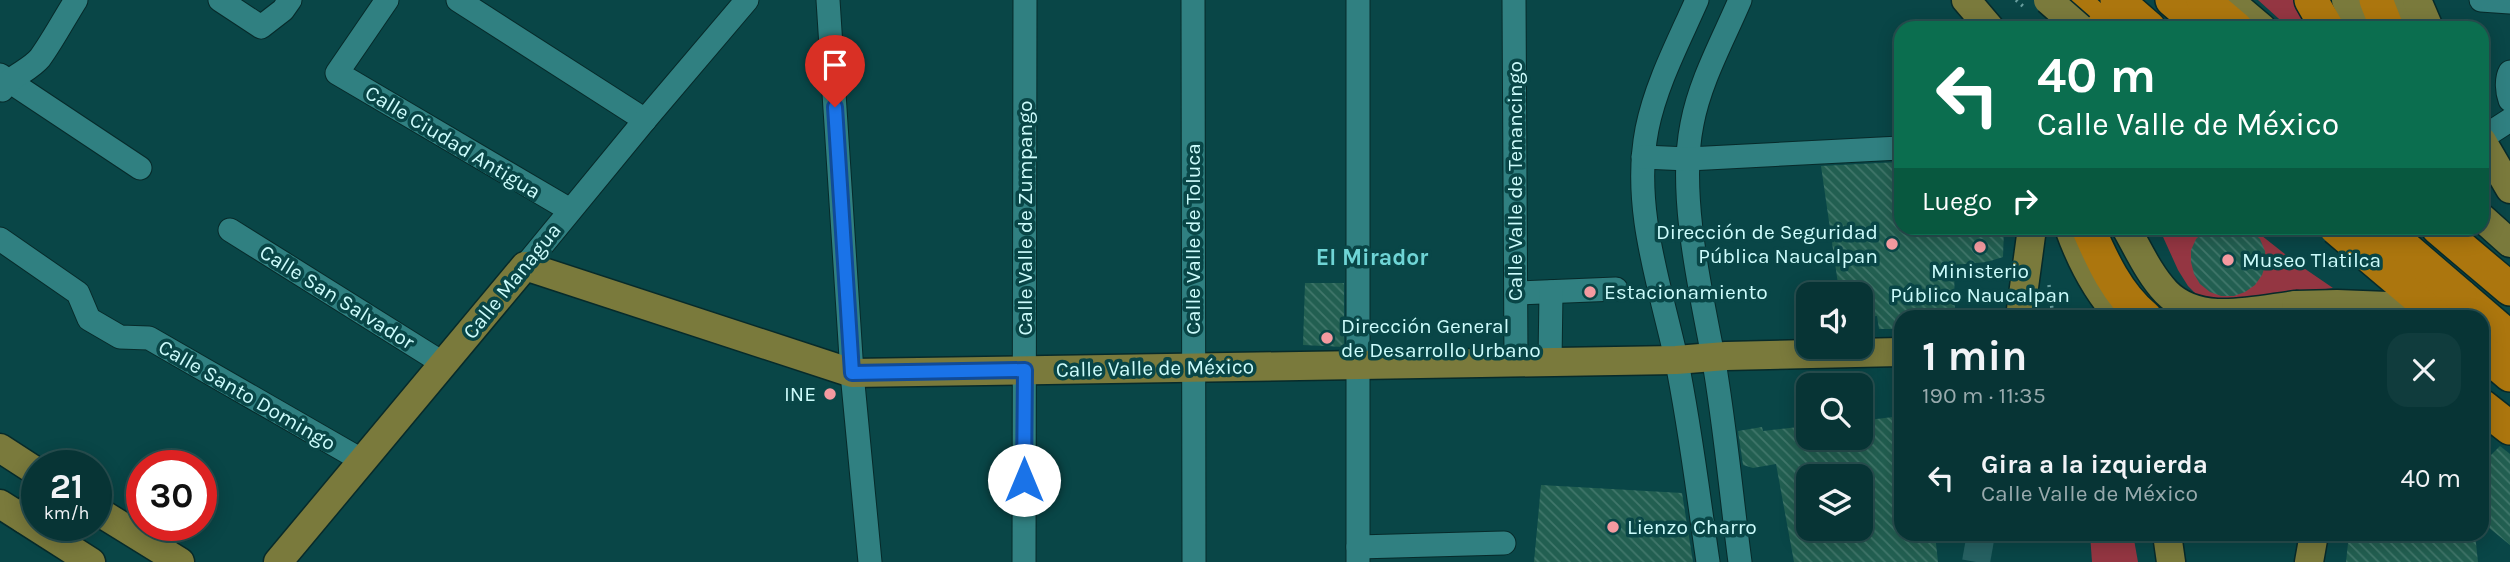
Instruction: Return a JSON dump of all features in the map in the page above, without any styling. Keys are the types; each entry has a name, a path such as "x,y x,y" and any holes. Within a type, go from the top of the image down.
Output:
{"highway":[{"path":"2072,0 2096,21"},
{"path":"2092,0 2116,21"},
{"path":"2117,0 2141,21"},
{"path":"2172,0 2197,21"},
{"path":"2203,0 2228,21"},
{"path":"2311,0 2323,21"},
{"path":"2376,0 2384,21"},
{"path":"2091,235 2111,276 2136,310"},
{"path":"2344,235 2439,310"},
{"path":"2387,235 2439,310"},
{"path":"2468,241 2510,266"},
{"path":"2468,241 2510,289"},
{"path":"2489,330 2510,338"},
{"path":"2489,342 2510,360"},
{"path":"2489,357 2510,375"},
{"path":"2489,412 2510,428"}],"main road":[{"path":"1966,0 1984,21"},
{"path":"2048,0 2072,21"},
{"path":"2066,21 2072,0"},
{"path":"2229,0 2254,21"},
{"path":"2346,0 2355,21"},
{"path":"2396,0 2402,21"},
{"path":"2417,0 2426,21"},
{"path":"2489,152 2510,189"},
{"path":"2489,224 2510,243"},
{"path":"2012,235 2022,306"},
{"path":"2022,306 2031,235"},
{"path":"2072,235 2097,287 2115,310"},
{"path":"2130,235 2150,271 2167,293 2189,308 2197,310"},
{"path":"2370,310 2390,235"},
{"name":"Calle Valle de México","path":"525,266 852,373 1676,360 1894,352"},
{"name":"Calle Managua","path":"278,562 525,266"},
{"path":"2250,310 2337,304 2439,310"},
{"path":"2489,372 2510,390"},
{"path":"0,448 21,462"},
{"path":"0,504 21,507"},
{"path":"112,520 180,562"},
{"path":"61,541 77,558"},
{"path":"2169,541 2171,562"},
{"path":"2309,562 2313,541"}],"street":[{"path":"3,82 27,70 40,58 76,0"},
{"path":"220,0 261,27 283,10 290,0"},
{"name":"Calle Ciudad Antigua","path":"387,0 337,73 570,211"},
{"path":"458,0 645,120"},
{"name":"Calle Managua","path":"525,266 747,0"},
{"path":"828,0 852,373 870,562"},
{"name":"Calle Valle de Zumpango","path":"1024,562 1025,0"},
{"name":"Calle Valle de Toluca","path":"1193,0 1194,562"},
{"path":"1359,0 1358,555 1504,543"},
{"name":"Calle Valle de Tenancingo","path":"1514,0 1516,362"},
{"path":"1696,0 1653,107 1643,158 1642,197 1676,360 1708,562"},
{"path":"1740,0 1699,98 1691,125 1688,159 1700,298 1713,357 1740,562"},
{"path":"2481,1 2510,2"},
{"path":"2510,72 2510,100"},
{"path":"3,82 140,168"},
{"path":"2489,134 2510,120"},
{"path":"1643,158 1688,159 1894,148"},
{"name":"Calle San Salvador","path":"230,230 444,364"},
{"name":"Calle Santo Domingo","path":"0,239 78,293 89,319 120,337 149,338 363,461"},
{"path":"1516,293 1616,289"},
{"path":"1550,361 1551,292"},
{"path":"1661,298 1700,298"}],"shaded area":[{"path":"2258,0 2335,0 2346,21 2281,21"},
{"path":"2162,235 2261,235 2333,288 2220,304 2200,298 2178,270"},
{"path":"2090,541 2134,541 2138,562 2092,562"}],"building":[{"name":"Dirección de Seguridad Pública Naucalpan","path":"1894,162 1894,235 2004,235 2003,257 1987,262 1954,265 1955,310 1894,310 1894,329 1879,329 1877,316 1873,316 1873,282 1838,282 1821,166"},
{"name":"Museo Tlatilca","path":"2200,235 2256,235 2265,251 2266,263 2262,275 2255,285 2234,296 2221,296 2210,292 2200,284 2194,274 2191,250"},
{"path":"1305,283 1344,283 1344,347 1303,345"},
{"path":"1893,417 1894,541 1936,541 1938,562 1794,562 1776,464 1753,468 1743,465 1738,431 1762,427 1763,431 1796,427 1796,450 1873,450 1873,419"},
{"path":"2500,446 2510,454 2510,545 2489,528 2489,457"},
{"name":"Lienzo Charro","path":"1541,485 1682,493 1693,562 1534,562"},
{"path":"2348,541 2476,541 2478,562 2346,562"}],"tunnel":[{"path":"1976,562 1980,541"}],"place":[{"name":"Dirección de Seguridad Pública Naucalpan","path":"1892,244"},
{"name":"Ministerio Público Naucalpan","path":"1980,247"},
{"name":"Museo Tlatilca","path":"2228,260"},
{"name":"Estacionamiento","path":"1590,292"},
{"name":"Dirección General de Desarrollo Urbano","path":"1327,338"},
{"name":"INE","path":"830,394"},
{"name":"Lienzo Charro","path":"1613,527"}],"district":[{"name":"El Mirador","path":"1372,257"}],"route":[{"path":"835,107 852,373 1025,370 1024,480"}]}
